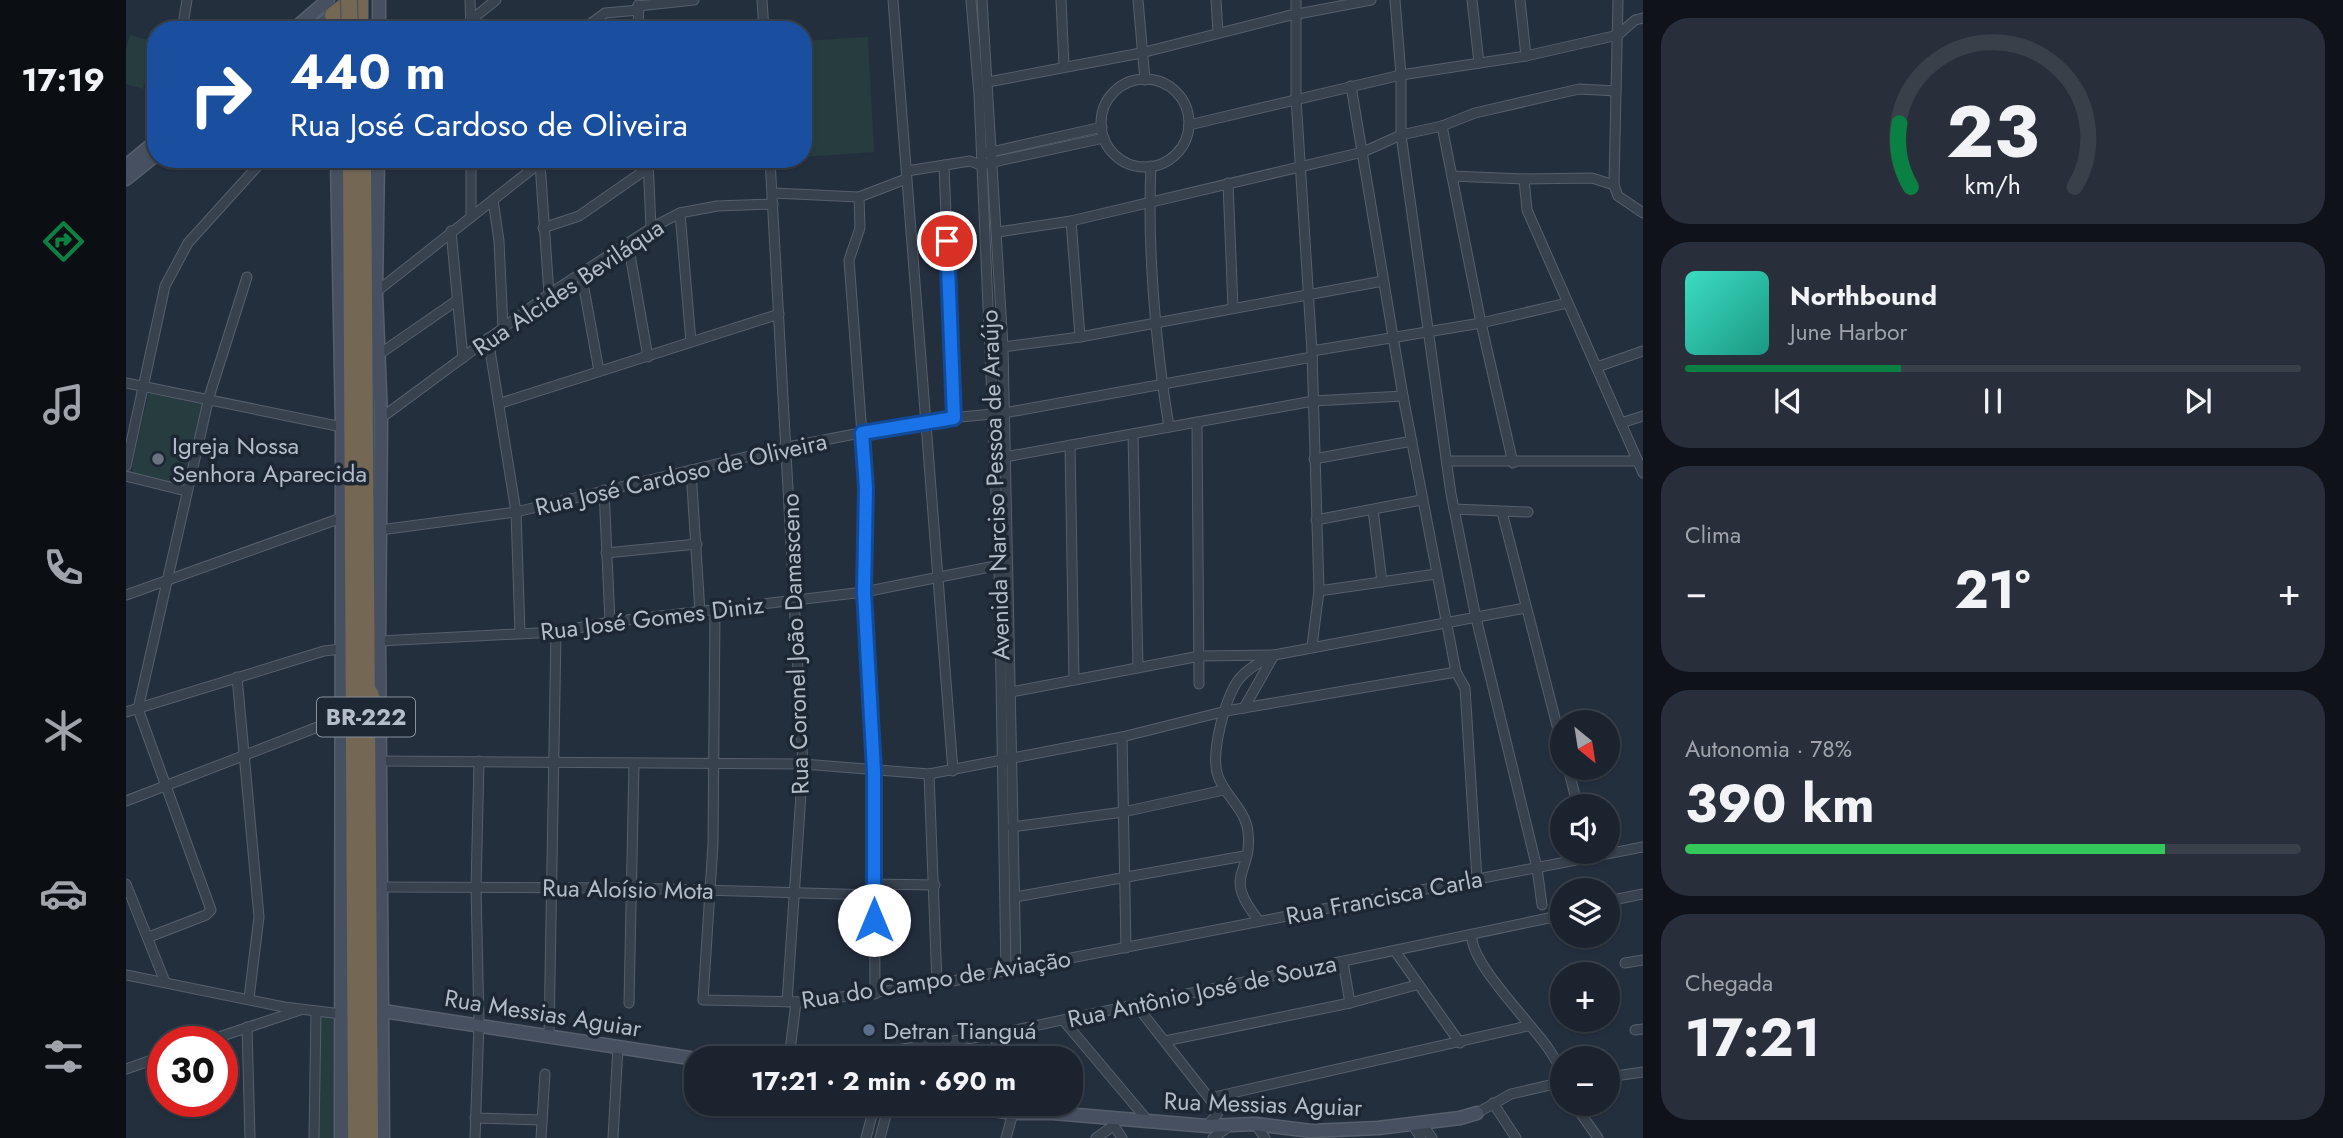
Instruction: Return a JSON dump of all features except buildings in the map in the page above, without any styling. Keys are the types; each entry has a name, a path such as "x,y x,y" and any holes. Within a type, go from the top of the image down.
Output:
{"highway":[{"path":"332,11 351,0"},
{"path":"350,21 351,0"},
{"path":"360,0 360,21"},
{"name":"BR-222","path":"351,168 356,1138"},
{"name":"BR-222","path":"363,168 370,295 366,680 370,1138"},
{"path":"366,680 380,724"},
{"path":"342,724 353,773"}],"main road":[{"path":"379,0 379,21"},
{"path":"311,21 332,11"},
{"path":"126,166 147,148"},
{"path":"126,179 147,162"},
{"name":"BR-222","path":"337,168 342,427 341,1138"},
{"path":"377,168 370,295 378,355 381,418 379,642 383,1138"},
{"name":"Rua Messias Aguiar","path":"383,1010 684,1057"},
{"name":"Rua Messias Aguiar","path":"1083,1116 1111,1122 1207,1126 1255,1124 1311,1130 1416,1123 1477,1113"}],"street":[{"path":"183,21 187,0"},
{"path":"470,0 471,21"},
{"path":"475,21 496,0"},
{"path":"594,21 605,13 638,5 694,0"},
{"path":"762,0 763,21"},
{"path":"893,0 953,771"},
{"name":"Avenida Narciso Pessoa de Araújo","path":"971,0 980,165 999,413 1011,970"},
{"name":"Avenida Narciso Pessoa de Araújo","path":"982,0 1003,347 999,413 1005,457 1003,564 1011,692 1007,759 1015,897 1011,970"},
{"path":"1061,0 1064,66"},
{"path":"1138,0 1145,79"},
{"path":"1216,0 1218,33"},
{"path":"1296,0 1296,98 1312,354 1319,592 1312,646"},
{"path":"988,82 1141,53 1298,14 1371,0"},
{"path":"1395,0 1401,75 1401,135 1454,509 1476,618 1537,868 1542,905"},
{"path":"1472,0 1479,63"},
{"path":"1520,0 1526,56"},
{"path":"1618,0 1614,185 1618,196 1643,213"},
{"path":"1189,125 1401,75 1526,56 1618,35 1635,20 1643,18"},
{"path":"1145,79 1164,83 1175,90 1188,112 1189,125 1187,137 1173,157 1151,166 1139,166 1117,157 1104,138 1102,127 1103,112 1116,90 1127,83 1145,79"},
{"path":"1351,86 1421,500 1456,672 1465,688 1477,879"},
{"path":"998,232 1071,221 1363,152 1401,135 1442,126 1475,113 1579,89 1616,91"},
{"path":"1442,126 1481,323 1513,463"},
{"path":"773,193 859,197 906,175 970,161 980,154 1102,127"},
{"path":"970,161 980,165 992,163 1104,138"},
{"path":"944,165 954,418"},
{"path":"1151,166 1149,201 1162,384 1169,427"},
{"path":"126,466 165,286 188,243 256,168"},
{"path":"471,168 471,217"},
{"path":"370,295 533,168"},
{"path":"542,168 543,228 549,294"},
{"path":"543,228 579,216 641,168"},
{"path":"648,168 651,228"},
{"name":"Rua Coronel João Damasceno","path":"771,168 788,447 803,764 790,1046"},
{"path":"1452,176 1592,178 1614,185"},
{"path":"1524,179 1527,210 1643,473"},
{"path":"1228,183 1233,308"},
{"path":"859,197 860,228 849,260 866,488 864,592 874,771 874,994"},
{"path":"493,200 499,241 503,328"},
{"name":"Rua Alcides Beviláqua","path":"381,418 549,294 651,228 680,214 717,206 773,204"},
{"path":"680,214 691,341"},
{"path":"1071,221 1080,337"},
{"path":"452,231 463,358"},
{"path":"628,243 648,357"},
{"path":"581,272 599,371"},
{"path":"149,937 206,915 211,909 168,785 138,709 209,397 247,277"},
{"path":"1003,347 1080,337 1383,281"},
{"path":"378,355 456,301"},
{"name":"Rua José Cardoso de Oliveira","path":"380,530 516,512 788,447 927,420 999,413 1162,384 1393,336 1481,323 1567,303"},
{"path":"501,403 779,314"},
{"path":"488,338 501,403 516,512 520,633"},
{"path":"1597,367 1643,351"},
{"path":"126,383 209,397 342,427"},
{"path":"1005,457 1313,401 1403,396"},
{"path":"1621,423 1643,416"},
{"path":"1198,422 1199,684"},
{"path":"1133,434 1138,668"},
{"path":"1314,459 1412,441"},
{"path":"1070,445 1074,680"},
{"path":"1448,461 1637,461"},
{"path":"691,470 699,612"},
{"path":"126,476 186,491"},
{"path":"604,490 610,622"},
{"path":"1316,520 1421,500"},
{"path":"1454,509 1528,512"},
{"path":"1373,510 1382,582"},
{"path":"1502,512 1552,710"},
{"path":"126,595 341,518"},
{"path":"606,553 697,544"},
{"name":"Rua José Gomes Diniz","path":"379,642 556,632 610,622 864,592 1003,564"},
{"path":"1319,592 1436,574"},
{"path":"1011,692 1200,656 1274,655 1525,608"},
{"path":"710,891 715,611"},
{"path":"548,1037 556,632"},
{"path":"126,712 324,651 341,649"},
{"path":"1244,708 1274,655"},
{"path":"1259,921 1240,894 1248,833 1245,819 1224,790 1214,757 1227,711 1240,679 1255,665 1274,655"},
{"path":"381,761 803,764 929,774 1122,737 1227,711 1456,672"},
{"path":"237,677 246,752 259,917 249,998"},
{"path":"126,801 246,752 342,724"},
{"path":"1122,737 1126,948"},
{"path":"475,1138 479,1023 476,888 479,761"},
{"path":"629,1003 634,764"},
{"path":"929,774 937,984"},
{"path":"1012,827 1123,812 1224,790"},
{"name":"Rua Francisca Carla","path":"1620,851 1643,847"},
{"path":"1015,897 1124,880 1244,856"},
{"name":"Rua Francisca Carla","path":"1126,948 1554,864"},
{"path":"126,884 165,982"},
{"path":"874,884 935,885"},
{"name":"Rua Aloísio Mota","path":"382,887 552,886 874,895"},
{"name":"Rua do Campo de Aviação","path":"710,891 703,1000 792,1002 874,994 1126,948"},
{"path":"1620,899 1643,894"},
{"name":"Rua Antônio José de Souza","path":"922,1046 991,1035 1550,918"},
{"path":"1472,935 1477,954 1528,1026 1550,1052"},
{"path":"1395,951 1416,985 1460,1043"},
{"path":"1625,963 1643,960"},
{"path":"1343,962 1350,1003"},
{"path":"126,975 249,998 285,1010"},
{"path":"1165,1041 1350,1003 1416,985"},
{"path":"1136,1005 1210,1098 1217,1113 1207,1126"},
{"path":"238,1030 285,1010 305,1009 341,1014"},
{"path":"314,1138 316,1011"},
{"path":"1063,1020 1149,1122"},
{"path":"1210,1098 1528,1026"},
{"path":"247,1027 250,1138"},
{"path":"991,1035 1000,1046"},
{"path":"613,1138 618,1046"},
{"path":"126,1069 147,1062"},
{"path":"1620,1075 1643,1072"},
{"path":"541,1138 545,1074"},
{"name":"Rua Messias Aguiar","path":"1477,1113 1511,1094 1550,1086"},
{"path":"1493,1103 1517,1138"},
{"path":"872,1138 874,1116"},
{"path":"872,1138 883,1116"},
{"path":"1006,1138 1012,1116"},
{"path":"1582,1116 1598,1138"},
{"path":"475,1118 542,1120"},
{"path":"1096,1138 1111,1122 1122,1138"},
{"path":"1416,1123 1421,1138"},
{"path":"1416,1123 1432,1138"},
{"path":"1213,1138 1233,1124"},
{"path":"1255,1124 1265,1138"}],"green space":[{"path":"130,35 147,40 147,75 143,89 126,84 126,49"},
{"path":"868,37 874,152 812,156 812,40"},
{"path":"151,393 201,403 203,406 184,487 133,474 132,466 148,395"},
{"path":"318,1014 338,1016 338,1138 317,1138"}],"place":[{"name":"Igreja Nossa Senhora Aparecida","path":"158,459"},
{"name":"Detran Tianguá","path":"869,1030"}],"route":[{"path":"874,920 874,771 864,592 866,488 862,433 927,420 954,418 947,241"}]}
